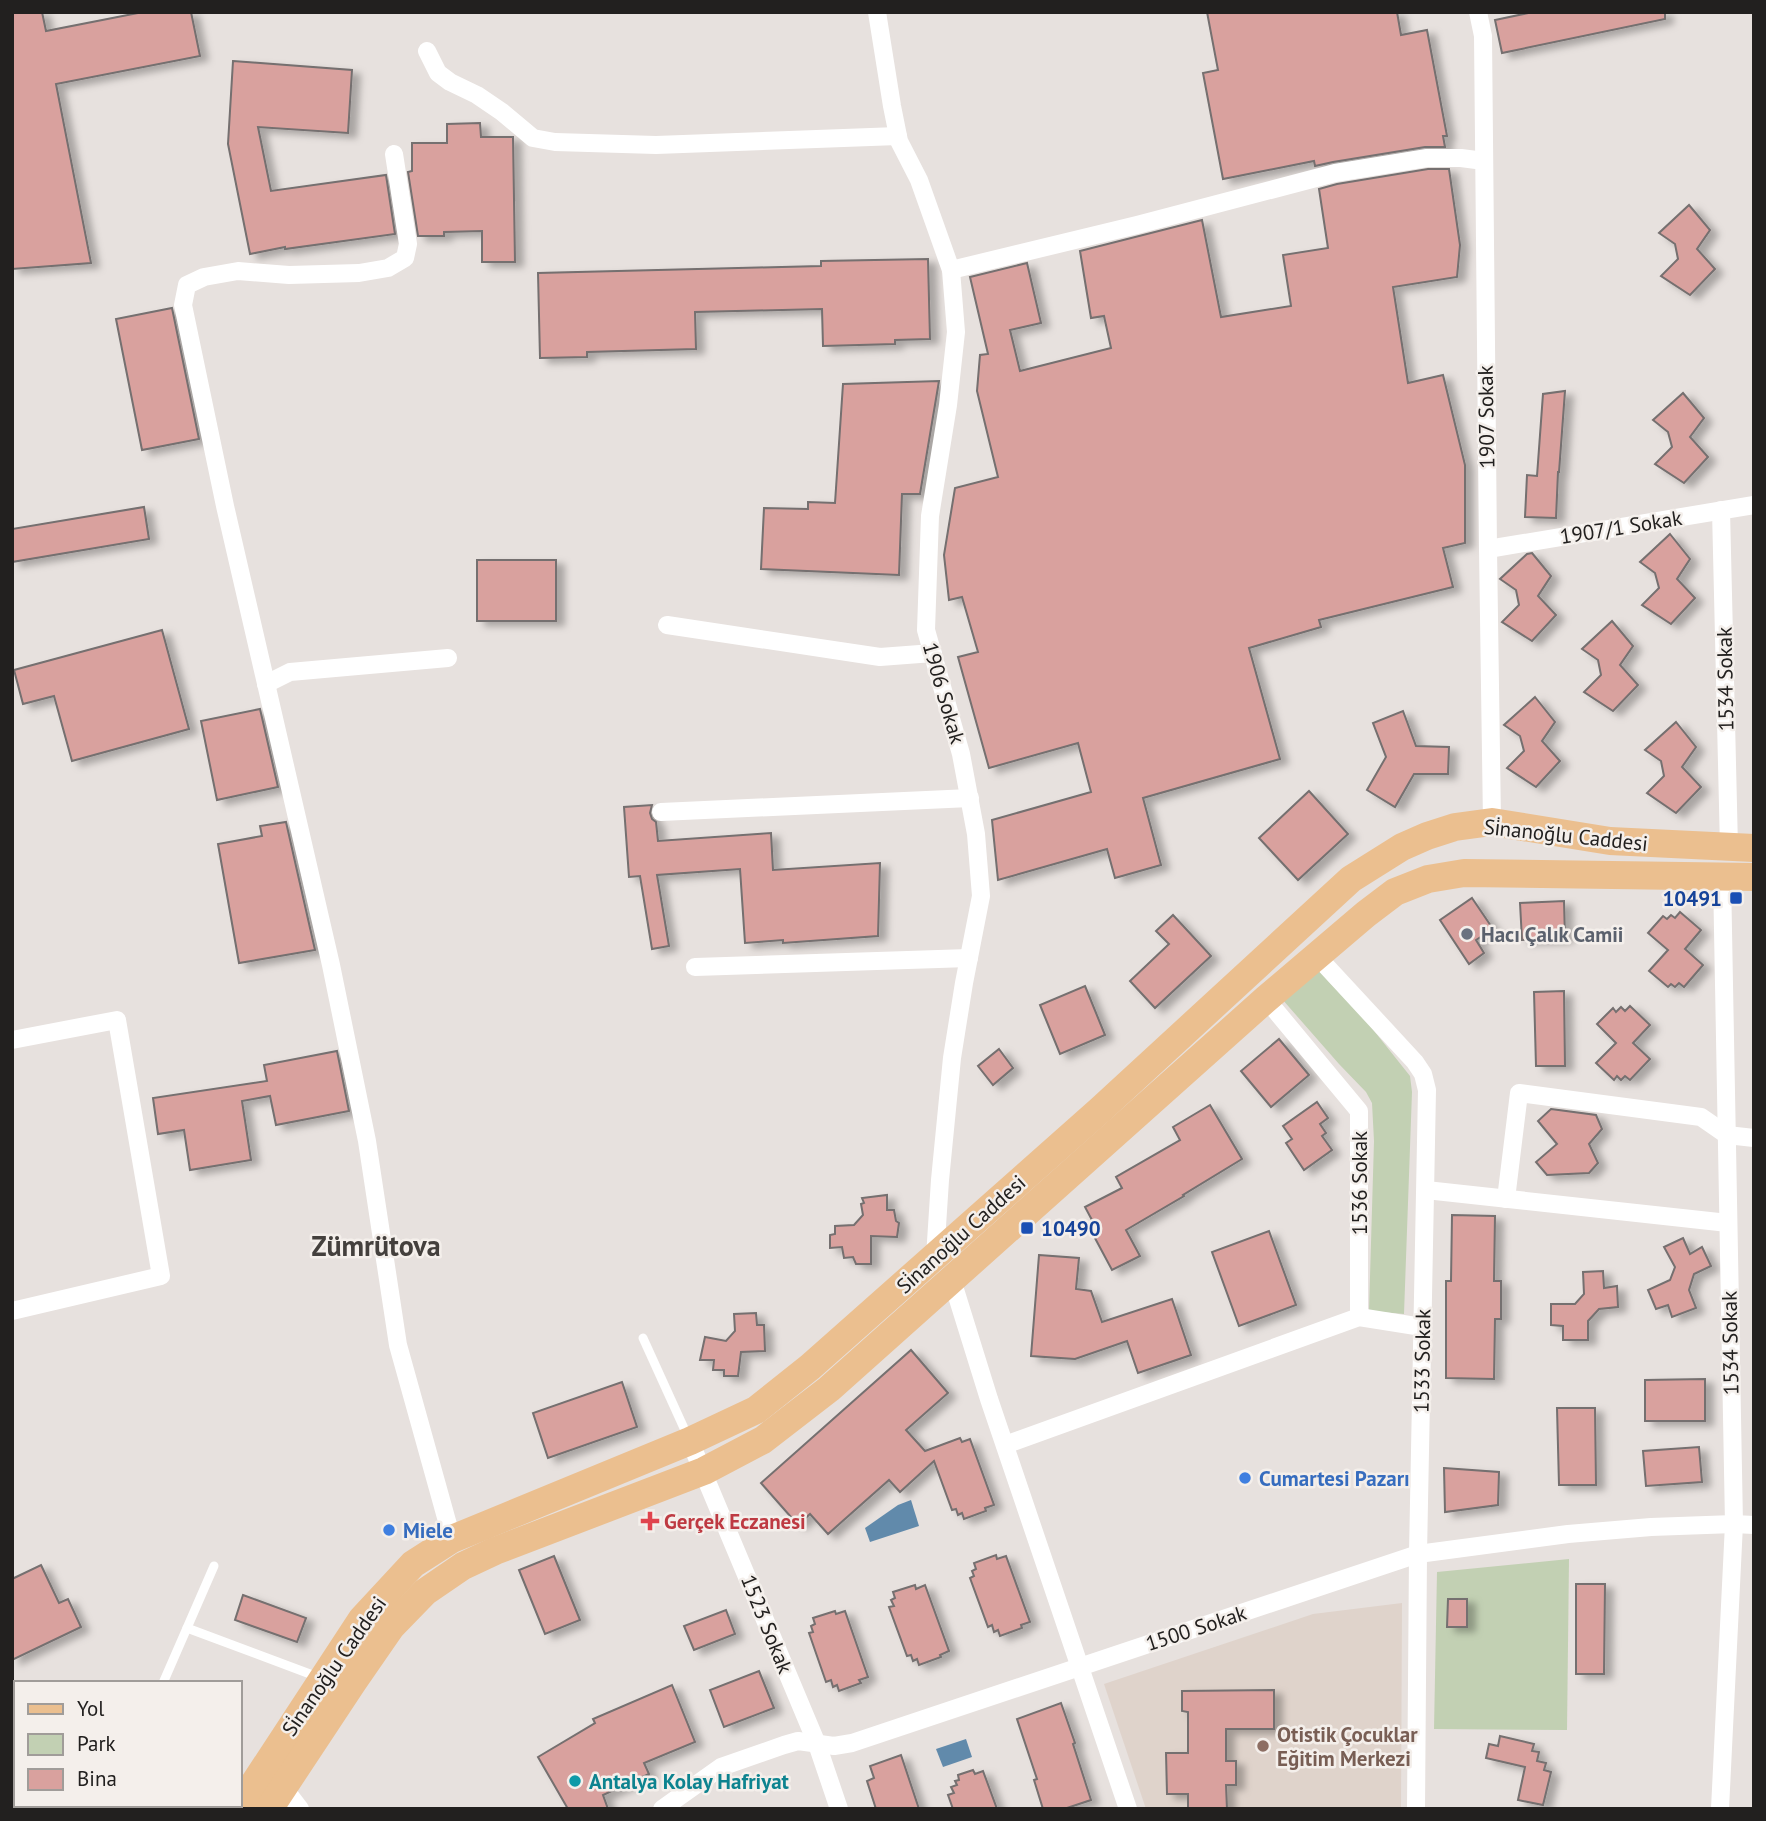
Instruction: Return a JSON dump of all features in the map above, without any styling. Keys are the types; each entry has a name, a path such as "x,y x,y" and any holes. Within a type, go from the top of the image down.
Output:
{"main road":[{"name":"Si̇nanoğlu Caddesi","path":"242,1801 362,1619 413,1564 452,1539 690,1441 756,1410 810,1367 1101,1110 1351,880 1402,846 1455,827 1492,822 1610,841 1742,848"},
{"name":"Si̇nanoğlu Caddesi","path":"285,1802 353,1682 391,1628 425,1592 463,1566 484,1556 704,1471 763,1440 829,1389 1316,955 1395,892 1429,879 1464,873 1754,877"}],"street":[{"name":"1906 Sokak","path":"877,12 898,136 919,180 951,270 956,332 948,405 930,516 926,630 961,754 976,834 981,897 952,1058 935,1257"},
{"name":"1907 Sokak","path":"1478,12 1483,36 1492,822"},
{"path":"427,51 438,72 450,82 477,95 533,138 555,142 656,145 898,136"},
{"path":"394,154 408,244 405,258 388,268 359,273 289,275 238,271 204,277 187,285 183,305 225,506 331,965 367,1141 398,1345 452,1539"},
{"path":"951,270 1335,173 1427,158 1484,161"},
{"name":"1907/1 Sokak","path":"1488,549 1754,505"},
{"name":"1534 Sokak","path":"1721,510 1742,848"},
{"path":"667,625 880,657 933,653"},
{"path":"266,684 290,672 448,658"},
{"path":"661,812 970,798"},
{"name":"1534 Sokak","path":"1720,1809 1734,1524 1722,876"},
{"name":"1533 Sokak","path":"1316,955 1415,1062 1423,1074 1427,1090 1416,1809"},
{"path":"695,967 969,958"},
{"name":"1536 Sokak","path":"1266,999 1359,1111 1359,1317"},
{"path":"12,1040 117,1020 161,1276 12,1311"},
{"path":"1506,1199 1520,1093 1701,1117 1727,1135 1754,1139"},
{"path":"1426,1190 1728,1223"},
{"path":"952,1280 1128,1809"},
{"path":"1005,1445 1359,1317 1422,1327"},
{"name":"1523 Sokak","path":"690,1441 817,1744 839,1809"},
{"name":"1500 Sokak","path":"662,1809 721,1767 784,1745 798,1741 834,1746 852,1743 1418,1554 1568,1534 1651,1527 1754,1525"}],"lane":[{"path":"643,1338 690,1441"},
{"path":"164,1681 214,1566"},
{"path":"187,1628 323,1679"}],"shaded area":[{"name":"Otistik Çocuklar Eğitim Merkezi","path":"1402,1603 1401,1809 1146,1809 1104,1684 1313,1614"}],"green space":[{"path":"1316,968 1367,1022 1410,1076 1412,1092 1404,1314 1369,1311 1374,1141 1372,1103 1366,1092 1282,999"},
{"path":"1569,1559 1567,1730 1434,1729 1437,1572"}],"water":[{"path":"911,1500 919,1526 870,1542 865,1528 898,1505"},
{"path":"966,1739 972,1757 943,1767 936,1749"}],"building":[{"path":"12,12 42,12 46,31 143,12 191,12 200,56 56,84 91,263 12,269"},
{"path":"1207,12 1397,12 1401,35 1427,30 1447,136 1443,136 1445,147 1425,147 1315,166 1314,161 1223,179 1203,73 1218,70"},
{"path":"1533,12 1665,12 1665,19 1502,53 1495,20"},
{"path":"233,61 352,70 348,133 258,127 271,191 386,175 395,234 285,247 250,254 228,144"},
{"path":"480,123 481,137 513,137 515,262 482,262 482,231 418,236 408,172 412,171 412,143 447,143 447,124"},
{"path":"1428,169 1449,169 1460,245 1457,277 1393,287 1408,383 1443,375 1465,465 1465,543 1443,548 1453,587 1319,620 1321,627 1249,648 1280,759 1143,798 1161,865 1115,878 1107,849 998,880 992,820 1091,792 1078,743 989,768 958,657 978,652 962,597 949,600 944,555 955,488 998,477 977,391 980,355 988,354 970,277 1027,263 1041,323 1010,330 1020,371 1111,348 1104,316 1091,318 1080,251 1202,220 1221,317 1291,306 1283,255 1328,248 1319,189"},
{"path":"1689,205 1710,230 1697,249 1715,269 1690,295 1661,276 1678,259 1675,244 1659,233"},
{"path":"928,259 930,339 895,340 895,344 823,346 822,309 695,312 696,349 587,352 587,357 540,358 538,273 821,266 821,261"},
{"path":"172,308 199,439 142,450 116,319"},
{"path":"939,381 920,494 902,494 899,575 761,569 764,508 808,509 808,502 835,503 843,384"},
{"path":"1565,391 1556,518 1525,517 1527,475 1537,476 1543,394"},
{"path":"1683,393 1704,418 1690,437 1708,457 1684,483 1655,464 1672,447 1668,432 1653,420"},
{"path":"144,507 149,539 12,562 12,529"},
{"path":"1670,534 1690,559 1677,579 1695,598 1671,624 1642,605 1659,588 1655,573 1640,562"},
{"path":"1532,553 1551,576 1538,596 1556,615 1532,641 1502,622 1519,605 1516,590 1500,579 1527,554"},
{"path":"477,560 556,560 556,621 477,621"},
{"path":"1612,621 1633,646 1620,665 1638,685 1613,711 1584,692 1601,675 1598,660 1582,649"},
{"path":"162,630 189,729 72,761 54,696 23,704 14,670"},
{"path":"1535,697 1555,722 1542,741 1560,761 1536,787 1507,768 1524,751 1520,736 1504,725"},
{"path":"260,709 278,787 217,800 201,721"},
{"path":"1403,711 1416,746 1449,747 1448,774 1414,774 1395,807 1367,790 1386,757 1373,723"},
{"path":"1676,722 1696,747 1682,767 1701,787 1676,813 1647,793 1664,776 1661,761 1645,750"},
{"path":"1309,791 1348,834 1298,880 1259,838"},
{"path":"652,805 650,813 656,822 658,841 771,833 773,870 880,863 878,936 745,943 740,869 657,875 669,946 652,949 640,876 629,877 624,807"},
{"path":"286,822 315,950 239,963 218,844 262,836 260,826"},
{"name":"Hacı Çalık Camii","path":"1472,898 1493,929 1476,940 1484,953 1469,964 1440,920"},
{"path":"1564,901 1565,938 1522,940 1520,903"},
{"path":"1680,912 1701,930 1685,949 1703,965 1684,987 1679,983 1675,987 1671,984 1668,987 1649,971 1668,950 1648,933 1663,916 1667,919 1671,915 1675,918"},
{"path":"1173,915 1211,956 1155,1008 1130,981 1169,944 1156,931"},
{"path":"1085,986 1105,1035 1060,1054 1040,1005"},
{"path":"1564,991 1565,1066 1536,1066 1534,992"},
{"path":"1630,1006 1650,1025 1633,1043 1650,1059 1630,1080 1625,1076 1621,1080 1617,1076 1614,1080 1596,1063 1616,1043 1597,1024 1613,1008 1616,1012 1621,1007 1625,1011"},
{"path":"1279,1039 1309,1075 1271,1107 1241,1071"},
{"path":"999,1049 1013,1068 993,1085 978,1066"},
{"path":"337,1051 349,1111 276,1125 270,1096 242,1101 251,1160 190,1170 184,1130 158,1134 153,1098 267,1081 264,1065"},
{"path":"1317,1102 1328,1118 1320,1124 1326,1133 1322,1136 1332,1150 1304,1170 1286,1143 1292,1139 1283,1126"},
{"path":"1210,1105 1242,1159 1126,1230 1140,1256 1112,1270 1088,1225 1093,1222 1085,1207 1122,1188 1116,1177 1180,1140 1173,1127"},
{"path":"1551,1109 1596,1115 1602,1129 1589,1144 1598,1163 1589,1173 1547,1175 1536,1162 1557,1144 1538,1121"},
{"path":"887,1195 887,1210 894,1210 899,1223 897,1237 871,1236 871,1264 856,1264 853,1257 844,1258 842,1247 830,1248 830,1235 835,1234 835,1226 854,1225 863,1215 862,1198"},
{"path":"1452,1215 1495,1216 1494,1281 1501,1281 1501,1319 1495,1319 1494,1379 1446,1378 1446,1281 1451,1281"},
{"path":"1269,1231 1296,1305 1239,1326 1212,1252"},
{"path":"1683,1238 1690,1254 1702,1247 1711,1266 1694,1274 1689,1290 1696,1308 1672,1317 1668,1305 1656,1309 1648,1290 1670,1280 1675,1267 1664,1247"},
{"path":"1039,1255 1079,1258 1076,1289 1091,1291 1102,1322 1172,1299 1191,1355 1138,1373 1127,1341 1075,1359 1031,1356"},
{"path":"1603,1271 1604,1288 1617,1286 1618,1307 1599,1309 1588,1321 1588,1340 1563,1340 1563,1326 1551,1325 1551,1304 1575,1304 1584,1294 1583,1272"},
{"path":"756,1313 757,1325 764,1325 765,1351 741,1352 738,1376 724,1376 724,1370 713,1370 714,1360 700,1360 705,1337 726,1341 735,1331 734,1314"},
{"path":"911,1350 948,1393 906,1430 925,1451 960,1438 962,1442 970,1439 994,1505 964,1519 962,1513 958,1515 956,1509 952,1510 934,1461 900,1492 889,1480 828,1534 810,1514 798,1525 761,1483"},
{"path":"1705,1379 1705,1421 1645,1421 1645,1380"},
{"path":"622,1382 637,1427 548,1458 533,1413"},
{"path":"1557,1408 1595,1408 1596,1485 1559,1485"},
{"path":"1699,1447 1702,1482 1646,1486 1643,1451"},
{"path":"1444,1468 1499,1472 1498,1505 1445,1512"},
{"path":"996,1555 997,1559 1006,1556 1030,1622 1000,1636 998,1630 994,1632 992,1625 988,1627 970,1578 974,1576 972,1571 976,1569 974,1563"},
{"path":"554,1556 580,1620 545,1634 519,1570"},
{"path":"41,1565 59,1603 68,1599 81,1627 12,1660 12,1579"},
{"path":"1576,1584 1605,1584 1604,1674 1576,1674"},
{"path":"915,1585 916,1589 925,1585 949,1651 919,1665 917,1659 913,1661 911,1655 907,1656 889,1607 894,1606 891,1600 895,1598 893,1592"},
{"path":"243,1595 306,1618 297,1642 235,1620"},
{"path":"1448,1599 1467,1599 1467,1627 1447,1627"},
{"path":"726,1610 735,1634 694,1650 684,1626"},
{"path":"835,1611 836,1614 845,1611 868,1677 859,1680 861,1683 839,1691 837,1685 833,1687 831,1680 826,1682 809,1633 813,1632 813,1618"},
{"path":"759,1671 774,1708 724,1727 710,1690"},
{"path":"672,1685 695,1742 644,1763 649,1774 603,1795 608,1809 568,1809 538,1757 595,1723 593,1719"},
{"path":"1274,1690 1274,1729 1226,1729 1226,1761 1236,1761 1236,1785 1226,1785 1227,1809 1188,1809 1188,1794 1167,1794 1166,1753 1188,1753 1188,1712 1182,1711 1182,1691"},
{"path":"1061,1703 1091,1800 1064,1809 1043,1809 1034,1780 1037,1779 1017,1719"},
{"path":"1500,1736 1534,1744 1532,1751 1539,1752 1537,1761 1546,1763 1544,1770 1551,1772 1543,1805 1518,1800 1525,1767 1486,1758 1489,1744 1498,1746"},
{"path":"901,1755 919,1809 876,1809 867,1781 874,1778 870,1766"},
{"path":"973,1770 975,1774 983,1771 997,1809 953,1809 948,1795 954,1793 951,1787 957,1785 955,1781 959,1780 958,1775"}],"place":[{"name":"10491","path":"1736,898"},
{"name":"Hacı Çalık Camii","path":"1467,934"},
{"name":"10490","path":"1027,1228"},
{"name":"Cumartesi Pazarı","path":"1245,1478"},
{"name":"Gerçek Eczanesi","path":"650,1521"},
{"name":"Miele","path":"389,1530"},
{"name":"Otistik Çocuklar Eğitim Merkezi","path":"1263,1746"},
{"name":"Antalya Kolay Hafriyat","path":"575,1781"}],"district":[{"name":"Zümrütova","path":"376,1245"}]}
